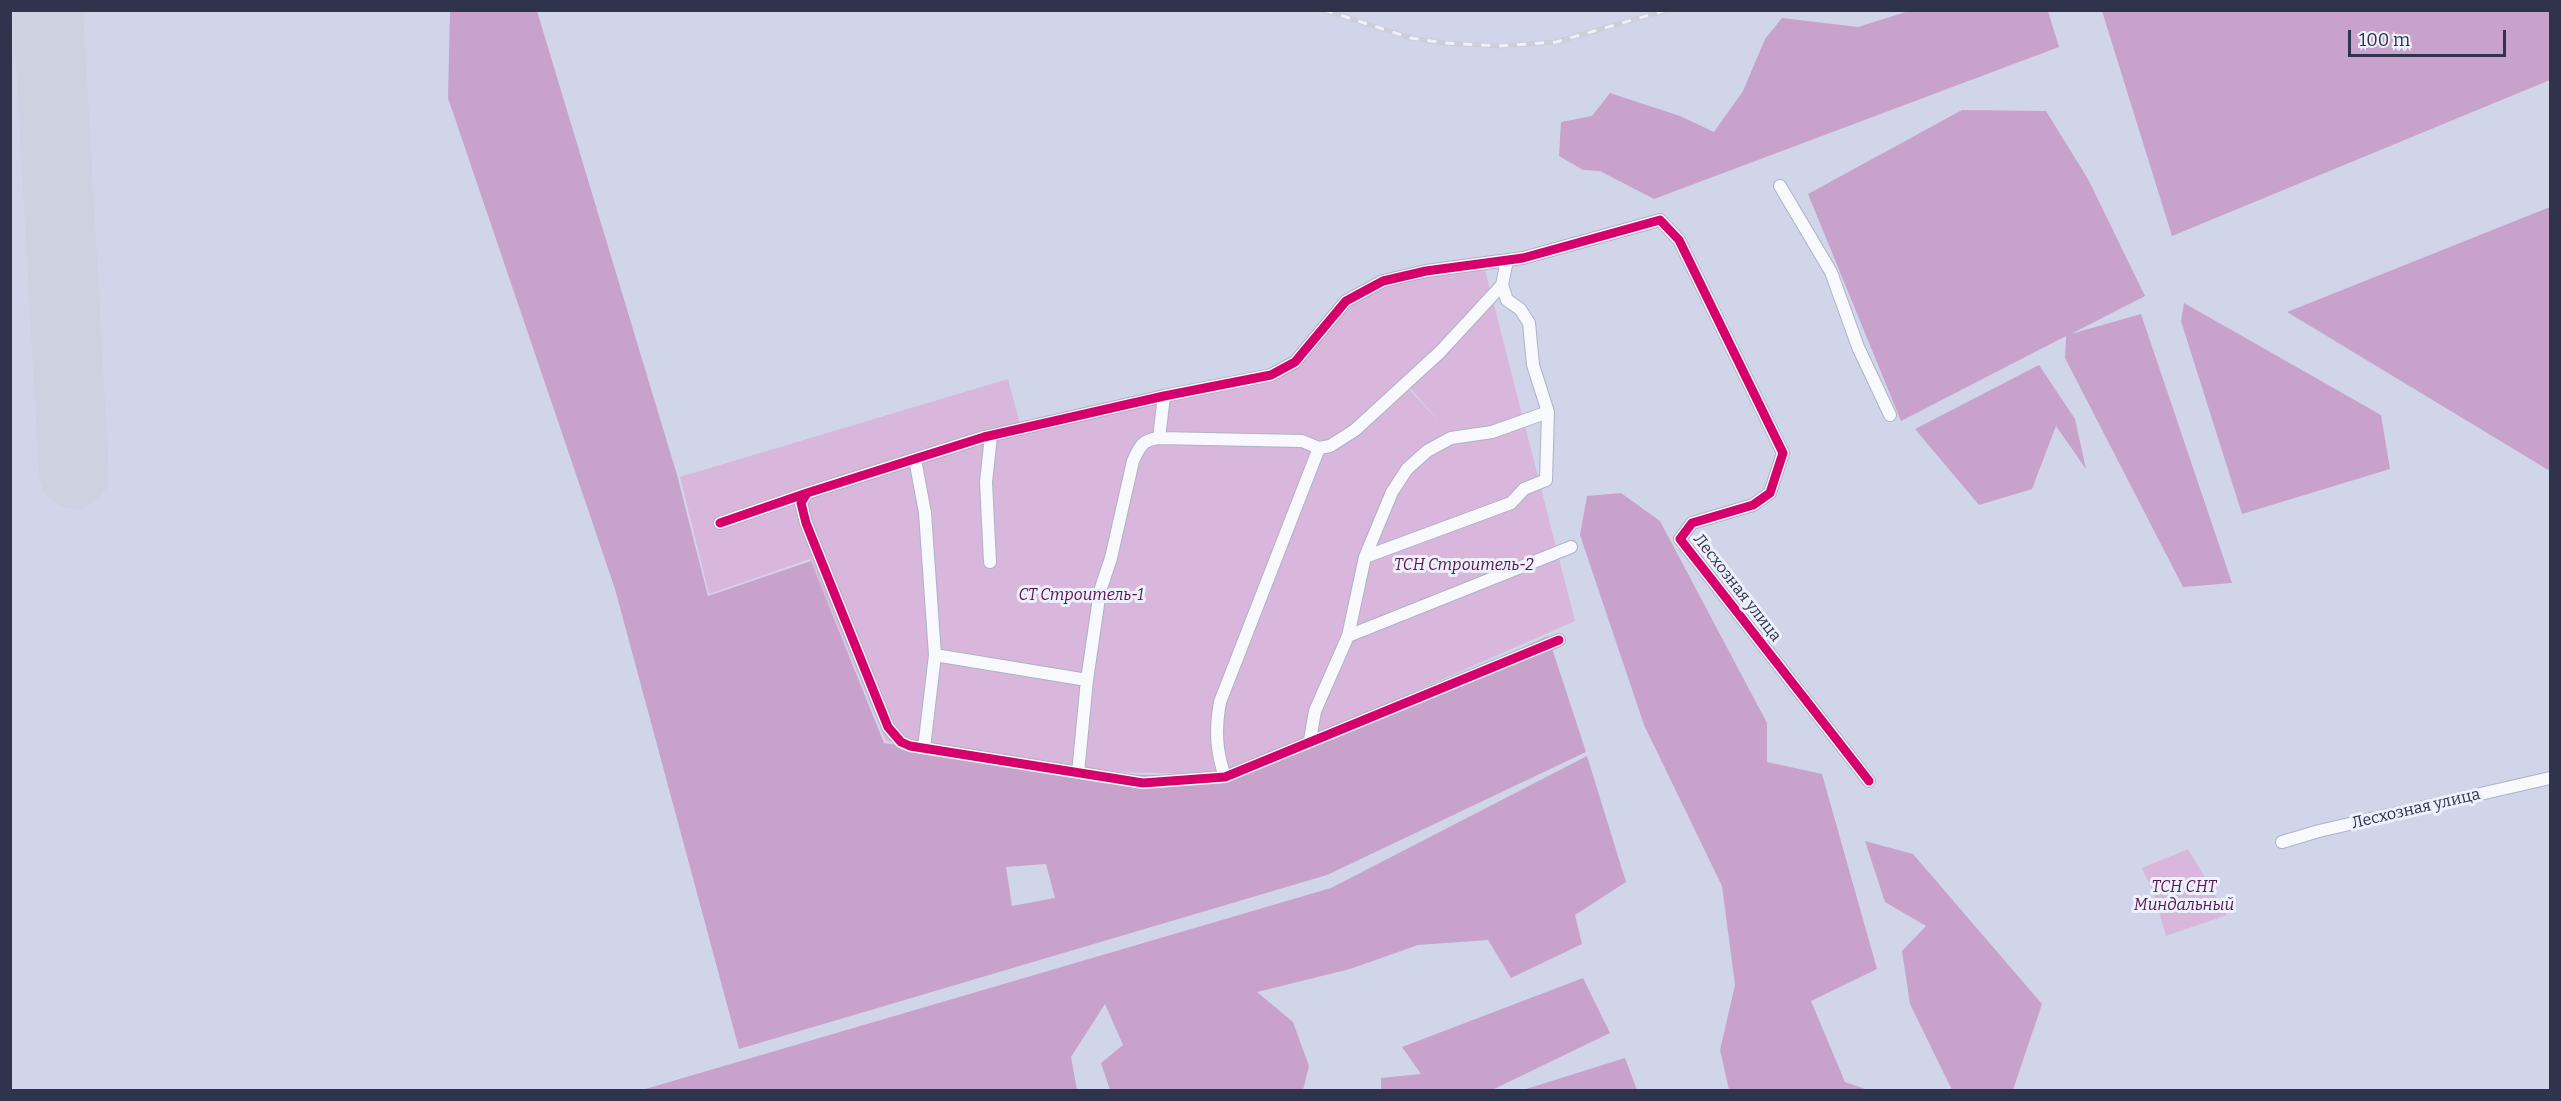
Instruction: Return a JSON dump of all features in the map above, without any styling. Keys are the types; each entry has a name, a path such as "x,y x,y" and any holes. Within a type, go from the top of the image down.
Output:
{"street":[{"path":"1780,186 1831,272 1858,347 1890,415"},
{"name":"Лесхозная улица","path":"1507,260 1660,220 1679,240 1783,453 1770,493 1753,505 1692,523 1680,539 1869,781"},
{"path":"720,523 807,493 991,436 1164,396 1270,375 1295,362 1346,301 1383,281 1426,270 1507,260 1502,285 1507,300 1520,309 1528,323 1533,365 1548,412 1546,480 1524,489 1510,503 1365,557"},
{"path":"1078,773 1087,680 1100,591 1111,558 1133,461 1140,446 1146,440 1159,438 1302,441 1319,448 1330,446 1355,430 1440,352 1502,285"},
{"path":"1159,438 1164,396"},
{"path":"1310,740 1315,711 1348,636 1365,557 1392,492 1407,469 1427,451 1451,438 1492,432 1548,412"},
{"path":"990,562 986,482 991,436"},
{"path":"1225,777 1217,753 1216,736 1220,702 1319,448"},
{"path":"915,459 925,513 935,656 924,748"},
{"path":"807,493 801,503 806,523 888,727 901,742 924,748 1143,783 1225,777 1310,740 1558,640"},
{"path":"1348,636 1571,548"},
{"path":"935,656 1087,680"},
{"name":"Лесхозная улица","path":"2282,843 2319,831 2550,778"}],"green space":[{"name":"СТ Строитель-1","path":"1485,270 1575,621 1313,736 1317,712 1349,638 1367,559 1393,495 1407,471 1428,452 1453,439 1450,435 1426,449 1405,468 1390,492 1363,558 1345,637 1312,711 1308,738 1220,775 1081,771 886,741 810,559 709,594 680,477 1008,379 1022,432 1161,400 1157,441 1301,444 1324,450 1356,433 1406,386 1440,423 1407,384 1340,438 1321,446 1303,439 1161,437 1165,399 1272,377 1297,364 1346,303 1384,283 1426,272"},
{"name":"ТСН СНТ Миндальный","path":"2188,849 2227,915 2166,936 2153,892 2142,868"}],"shaded area":[{"path":"1912,10 2048,11 2059,47 1654,199 1600,171 1583,170 1559,156 1561,122 1592,116 1610,93 1680,116 1714,132 1743,91 1765,39 1782,18 1858,27"},
{"path":"450,11 537,11 677,475 708,596 811,561 884,743 1078,773 1225,777 1320,739 1548,636 1586,752 1327,875 739,1049 615,589 448,98","holes":["1046,864 1055,898 1012,906 1006,867"]},
{"path":"2102,11 2550,11 2550,80 2172,236"},
{"path":"1962,110 2046,111 2088,179 2145,296 2071,334 2141,314 2232,583 2183,587 2065,358 2066,336 1901,421 1808,194"},
{"path":"2550,207 2550,471 2287,312"},
{"path":"2184,303 2381,415 2390,469 2242,514 2181,321"},
{"path":"2039,365 2075,419 2086,469 2056,426 2032,489 1979,505 1915,429"},
{"path":"1621,493 1660,521 1767,723 1767,762 1822,774 1877,969 1811,1001 1845,1082 1868,1090 1729,1090 1720,1050 1735,985 1722,886 1644,725 1580,535 1587,496"},
{"path":"1587,756 1626,882 1575,915 1582,944 1511,978 1488,940 1418,945 1350,969 1257,992 1293,1022 1309,1066 1303,1090 1110,1090 1101,1063 1123,1045 1105,1004 1071,1057 1077,1090 642,1090 1331,888"},
{"path":"1865,841 1913,854 2042,1004 2013,1090 1952,1090 1910,1004 1902,951 1926,926 1885,902"},
{"path":"1583,978 1610,1033 1492,1090 1381,1090 1381,1078 1421,1074 1402,1047"},
{"path":"1625,1058 1637,1090 1523,1090"}],"runway":[{"path":"48,10 74,474"}],"railway":[{"path":"1324,10 1411,38 1444,43 1499,46 1556,42 1667,10"}],"cycle path":[{"path":"720,523 984,437 1164,396 1271,375 1295,362 1346,301 1383,281 1426,271 1523,258 1660,220 1679,240 1783,453 1770,493 1753,505 1692,523 1680,539 1869,781"},
{"path":"807,493 801,503 806,523 888,727 901,742 910,746 1143,783 1225,777 1559,640"}],"park label":[{"name":"ТСН Строитель-2","path":"1464,566"}]}
